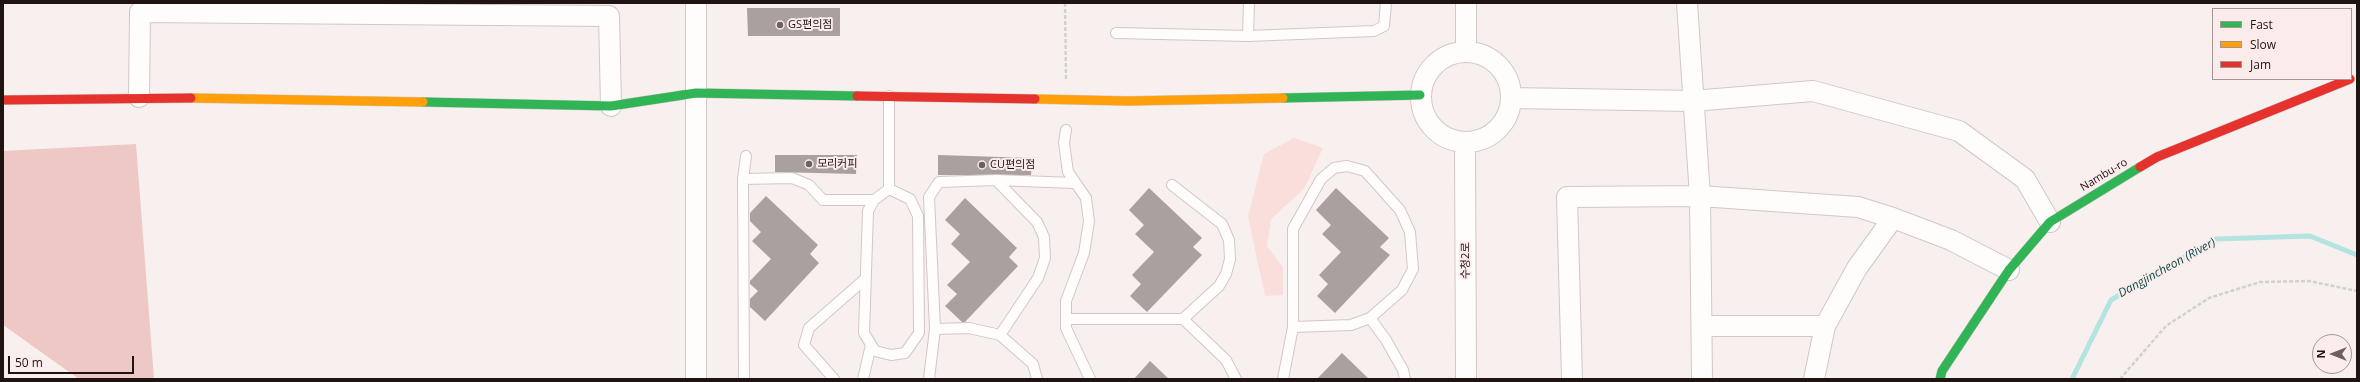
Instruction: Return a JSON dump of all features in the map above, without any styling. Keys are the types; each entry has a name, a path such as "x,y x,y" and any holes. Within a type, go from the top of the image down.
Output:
{"main road":[{"name":"Nambu-ro","path":"1940,379 1942,371 2009,270 2050,222 2157,157 2348,80"},
{"path":"3,100 139,97 611,106 696,93 1128,101 1420,95"}],"street":[{"path":"696,3 696,379"},
{"path":"1466,3 1466,51"},
{"path":"1687,3 1700,196 1702,379"},
{"path":"139,97 140,12 609,16 611,106"},
{"path":"1466,51 1484,55 1499,65 1510,86 1510,110 1497,130 1477,141 1465,142 1451,140 1438,133 1428,122 1422,109 1420,95 1423,81 1435,64 1452,53 1466,51"},
{"path":"1511,98 1693,101 1813,91 1959,131 2024,178 2050,222"},
{"name":"수청2로","path":"1465,142 1466,379"},
{"path":"1572,379 1567,197 1700,196 1858,207 1893,218 1951,240 2009,270"},
{"path":"1814,379 1825,326 1857,268 1893,218"},
{"path":"1702,326 1825,326"}],"lane":[{"path":"1248,36 1249,3"},
{"path":"1116,33 1248,36 1374,31 1384,26 1386,3"},
{"path":"888,96 889,189"},
{"path":"1066,130 1064,143 1067,165 1074,183 1086,198 1089,221 1084,253 1066,301 1066,328 1090,379"},
{"path":"744,379 743,179 746,156"},
{"path":"1283,379 1293,328 1293,229 1321,179 1334,168 1347,166 1365,171 1400,210 1410,232 1413,269 1402,290 1370,318 1351,326 1293,328"},
{"path":"743,179 792,178 809,185 823,200 874,200"},
{"path":"929,379 935,329 929,197 939,182 996,180 1074,183"},
{"path":"996,180 1037,222 1044,237 1046,258 1038,278 1000,335"},
{"path":"1066,319 1183,319 1219,286 1226,274 1230,259 1229,240 1222,224 1172,185"},
{"path":"889,189 910,199 918,216 919,333 905,353 891,355 875,351 864,333 868,211 874,200 889,189"},
{"path":"913,206 929,205"},
{"path":"834,379 804,344 809,328 865,280"},
{"path":"1370,318 1386,340 1403,370 1405,379"},
{"path":"1183,319 1226,360 1236,379"},
{"path":"935,329 969,328 1000,335 1033,364 1037,379"},
{"path":"863,379 871,345"}],"path":[{"path":"1065,3 1066,80"},
{"path":"2120,379 2166,326 2209,298 2260,282 2309,281 2357,291"}],"shaded area":[{"path":"1294,138 1323,148 1304,189 1271,219 1267,246 1283,267 1283,295 1265,296 1248,217 1264,154"},
{"path":"136,144 154,379 79,379 3,325 3,151"}],"building":[{"path":"747,8 840,8 840,36 748,36"},
{"path":"775,155 857,155 856,174 775,172"},
{"path":"938,155 1032,158 1031,175 938,175"},
{"path":"1149,188 1202,238 1193,247 1202,255 1147,312 1130,296 1141,284 1132,275 1154,252 1135,234 1144,225 1129,210"},
{"path":"1336,188 1389,238 1380,247 1390,255 1335,313 1317,296 1328,284 1319,275 1341,252 1322,234 1331,225 1316,210"},
{"path":"766,196 818,245 810,254 819,263 765,321 750,307 750,299 758,291 750,284 750,281 771,259 752,241 761,232 750,221 750,213"},
{"path":"965,198 1017,248 1009,257 1018,266 965,322 962,322 945,306 957,294 947,285 970,262 951,244 960,234 945,220"},
{"path":"1342,353 1369,379 1317,379"},
{"path":"1150,361 1169,379 1134,379"}],"waterway":[{"name":"Dangjincheon (River)","path":"2072,379 2111,300 2216,239 2310,236 2357,255"}],"traffic: fast":[{"path":"423,102 611,106 696,93 857,96"},
{"path":"1283,98 1420,95"},
{"path":"1940,379 1942,371 2009,270 2050,222 2140,167"}],"traffic: slow":[{"path":"191,98 423,102"},
{"path":"1035,99 1128,101 1283,98"}],"traffic: jam":[{"path":"2140,167 2157,157 2348,80"},
{"path":"857,96 1035,99"},
{"path":"3,100 191,98"}],"place":[{"name":"GS편의점","path":"780,25"},
{"name":"모리커피","path":"809,164"},
{"name":"CU편의점","path":"982,165"}]}
